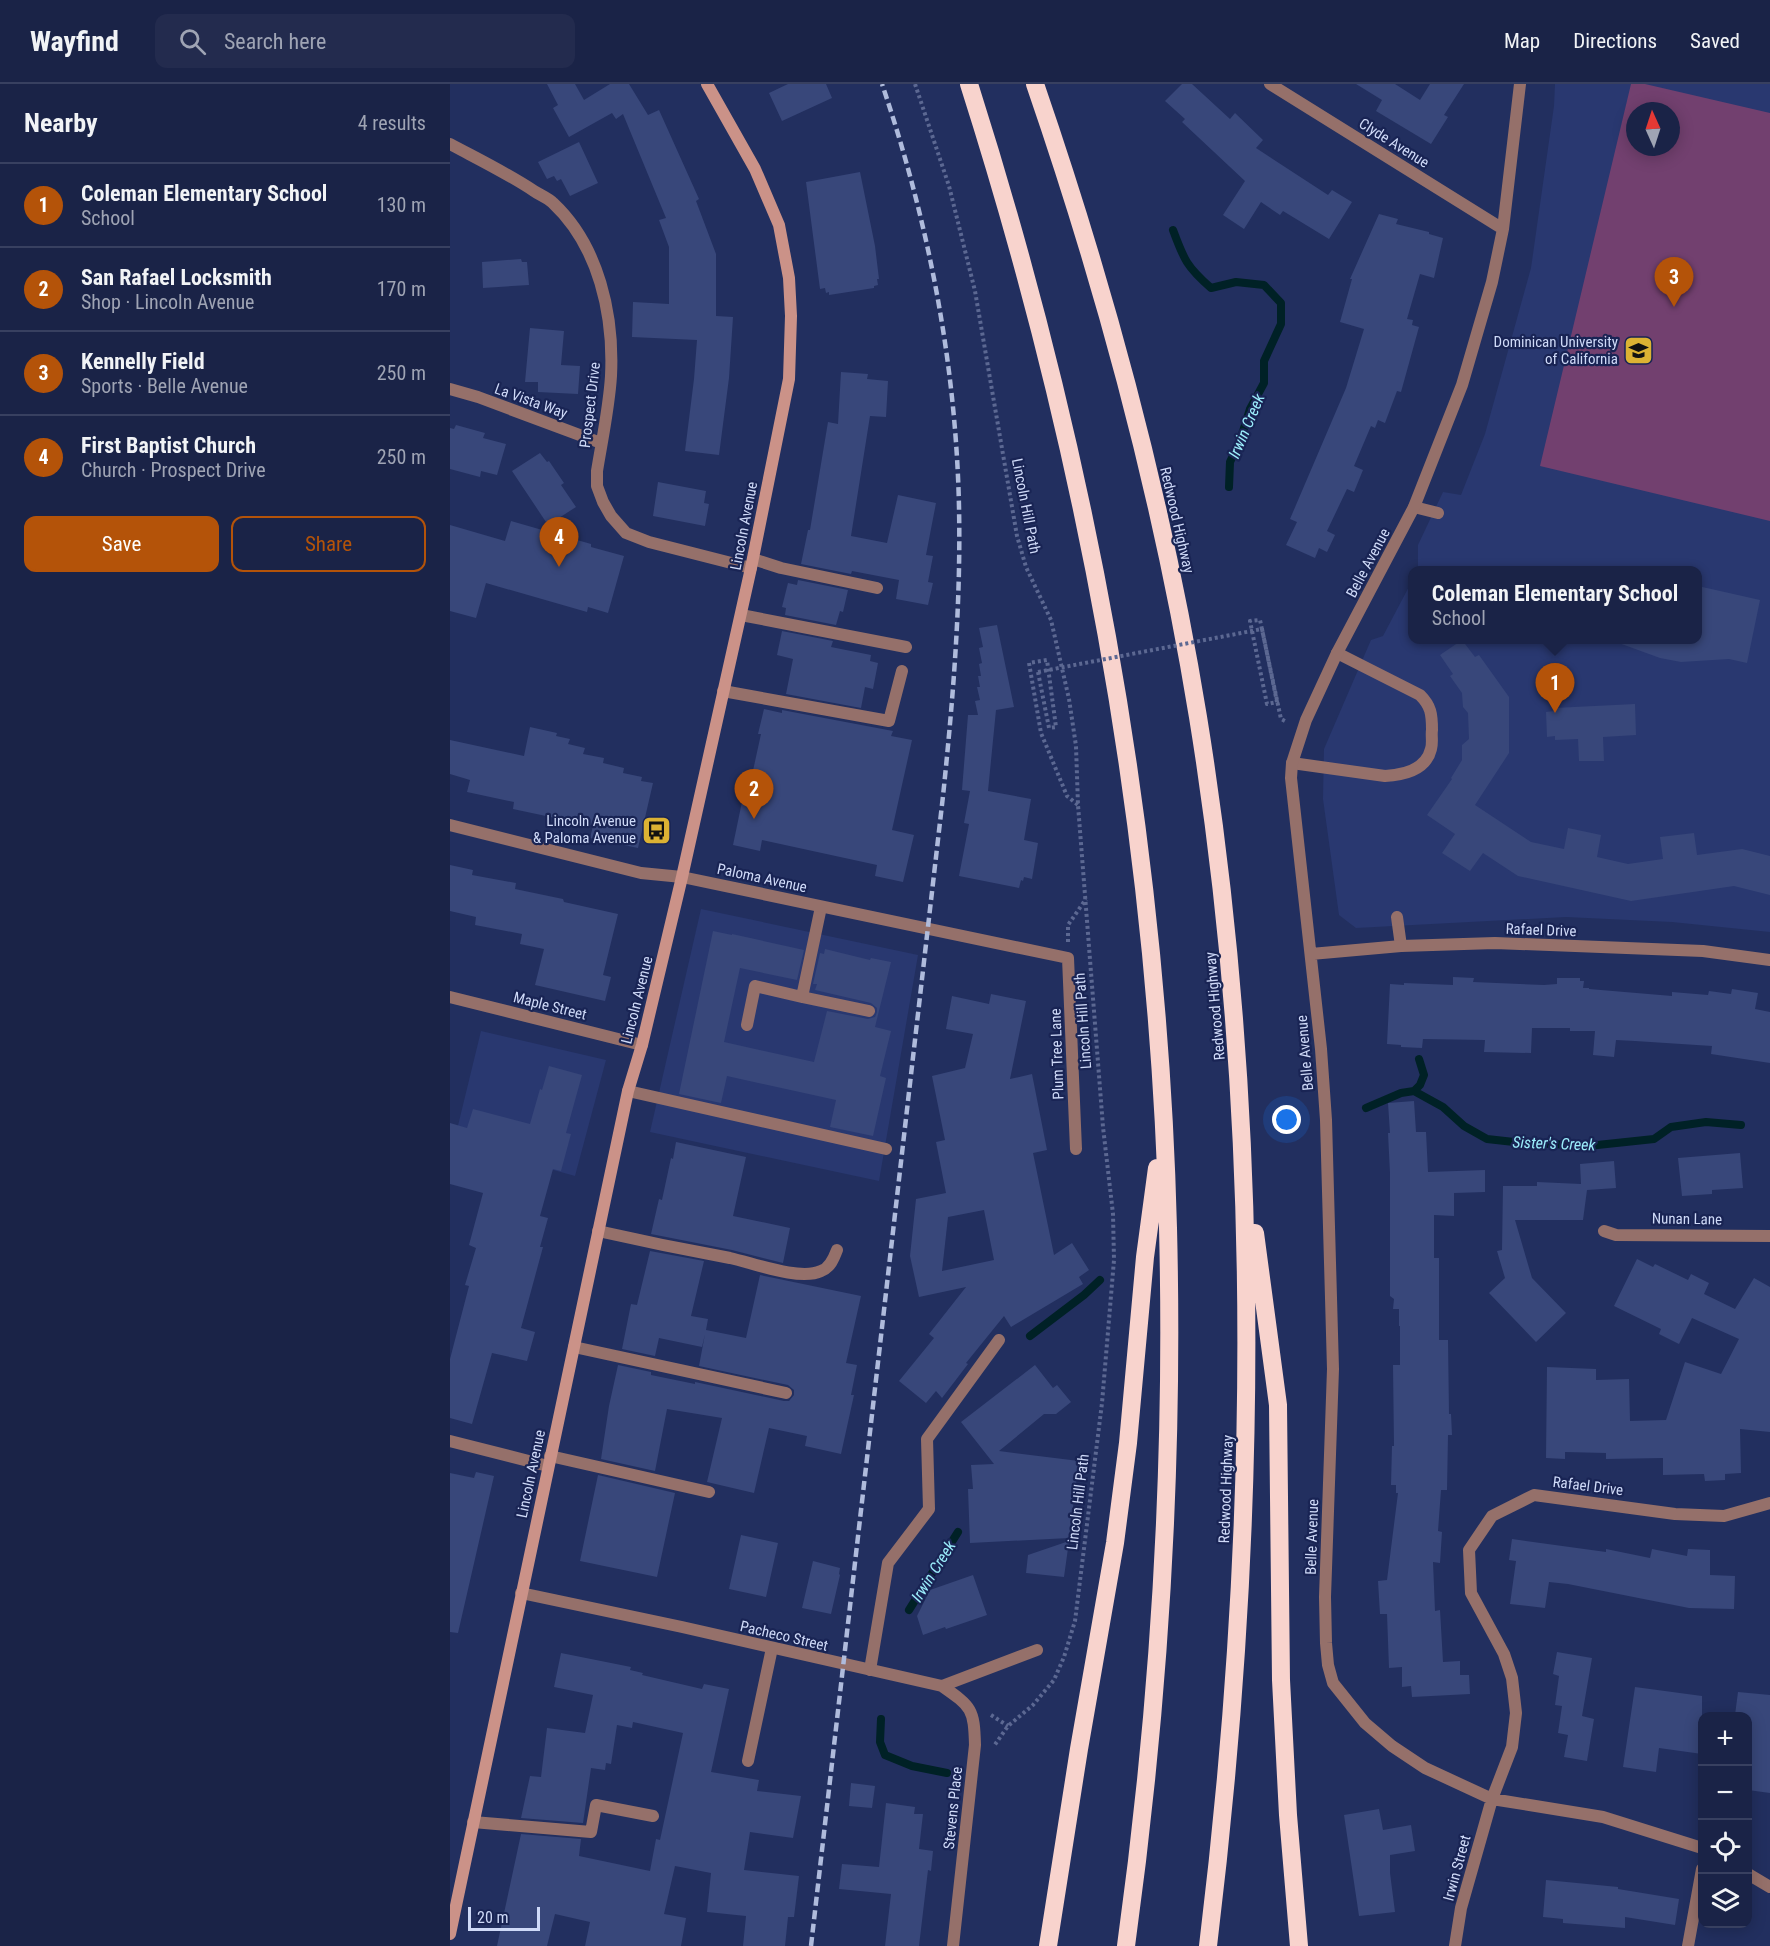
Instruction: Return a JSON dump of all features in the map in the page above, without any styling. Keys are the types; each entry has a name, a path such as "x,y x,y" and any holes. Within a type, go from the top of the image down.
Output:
{"highway":[{"path":"969,84 1010,222 1056,392 1100,598 1136,829 1156,1015 1168,1227 1168,1438 1165,1544 1149,1754 1126,1946"},
{"name":"Redwood Highway","path":"1035,84 1073,200 1132,404 1179,612 1198,716 1214,831 1234,1018 1246,1241 1246,1454 1242,1559 1228,1769 1208,1946"},
{"path":"1048,1946 1115,1543 1128,1443 1145,1257 1163,1121"},
{"path":"1242,1136 1278,1405 1281,1680 1289,1825 1299,1946"}],"main road":[{"name":"Lincoln Avenue","path":"450,1934 628,1091 642,1045 682,877 752,564 789,379 791,316 789,278 779,225 755,169 706,84"}],"street":[{"name":"Clyde Avenue","path":"1270,84 1503,228"},
{"name":"Belle Avenue","path":"1520,84 1503,228 1492,282 1462,385 1414,507 1336,654 1306,720 1292,763 1291,778 1321,1049 1326,1120 1333,1369 1325,1597 1328,1665 1333,1683 1365,1723 1392,1746 1425,1768 1492,1799 1604,1817 1698,1847"},
{"name":"Prospect Drive","path":"450,144 519,181 552,202 585,245 600,279 611,341 611,377 597,471 597,486 610,516 626,533 649,542 877,588"},
{"name":"La Vista Way","path":"450,389 478,397 601,443"},
{"path":"1414,507 1438,513"},
{"path":"741,615 906,647"},
{"path":"1292,763 1399,776 1414,771 1423,764 1431,749 1432,713 1420,695 1336,654"},
{"path":"723,691 889,721 902,671"},
{"name":"Paloma Avenue","path":"450,825 641,873 682,877 1068,958"},
{"path":"802,997 821,906"},
{"path":"1397,917 1401,946"},
{"name":"Rafael Drive","path":"1311,954 1401,946 1495,943 1703,951 1770,960"},
{"name":"Plum Tree Lane","path":"1068,958 1076,1149"},
{"path":"747,1025 755,986 869,1011"},
{"name":"Maple Street","path":"450,997 642,1045"},
{"path":"628,1091 886,1149"},
{"path":"598,1231 657,1245 809,1274 822,1271 833,1261 837,1250"},
{"name":"Nunan Lane","path":"1604,1231 1616,1235 1770,1236"},
{"path":"870,1670 888,1563 929,1509 927,1439 999,1340"},
{"path":"574,1347 786,1393"},
{"path":"450,1441 710,1492"},
{"name":"Rafael Drive","path":"1492,1799 1512,1747 1516,1713 1512,1678 1504,1654 1471,1593 1469,1550 1492,1516 1534,1495 1675,1514 1724,1516 1770,1503"},
{"name":"Pacheco Street","path":"521,1593 942,1686"},
{"path":"748,1761 772,1648"},
{"path":"942,1686 1037,1650"},
{"name":"Stevens Place","path":"942,1686 966,1703 975,1721 975,1745 953,1946"},
{"name":"Irwin Street","path":"1455,1946 1461,1908 1492,1799"},
{"path":"473,1821 591,1832 596,1805 653,1816"},
{"path":"1688,1946 1701,1874"},
{"path":"1752,1876 1770,1887"}],"path":[{"name":"Lincoln Hill Path","path":"915,84 949,186 975,291 1017,536 1026,567 1051,620 1069,699 1076,746 1078,805 1103,1126 1113,1214 1114,1260 1102,1403 1075,1621 1054,1680 1033,1705 1008,1725 991,1750"},
{"path":"1078,805 1067,796 1041,733 1029,663 1047,660 1056,727 1049,728 1038,672 1262,629 1277,702 1267,704 1250,621 1260,620 1281,719"},
{"path":"1068,958 1068,925 1086,899"}],"shaded area":[{"path":"1555,84 1770,84 1770,932 1672,922 1566,917 1356,928 1339,915 1323,799 1324,749 1371,640 1383,636 1408,589 1408,644 1702,644 1702,566 1418,566 1418,545 1443,492 1461,495 1485,434 1531,268 1554,106"},
{"name":"Dominican University of California","path":"1631,84 1645,84 1770,113 1770,521 1540,466 1626,105 1626,156 1680,156 1680,102 1627,102"},
{"path":"701,909 918,955 879,1181 650,1132"},
{"path":"481,1031 606,1060 575,1176 454,1142"}],"building":[{"path":"547,84 575,84 584,100 610,84 629,84 648,115 659,110 699,199 696,201 716,254 716,316 733,317 729,378 719,455 685,451 697,340 632,337 633,302 669,304 669,247 659,220 666,218 623,114 616,119 612,113 569,137 553,108 558,105"},
{"path":"788,84 826,84 832,98 782,121 769,93"},
{"path":"1182,84 1192,84 1230,119 1235,113 1263,140 1256,148 1328,195 1332,190 1352,202 1329,239 1283,211 1280,215 1261,202 1244,229 1223,215 1245,181 1182,122 1185,119 1165,101"},
{"path":"1356,84 1395,84 1420,100 1430,84 1464,84 1444,115 1448,117 1431,144 1376,111 1382,100"},
{"path":"579,142 598,183 570,196 561,179 557,181 554,176 547,179 538,162"},
{"path":"860,172 875,246 878,285 874,288 829,295 825,288 820,289 806,182"},
{"path":"1379,214 1398,219 1396,224 1443,238 1434,278 1420,274 1407,319 1413,320 1412,325 1419,327 1401,392 1397,391 1385,423 1378,420 1375,428 1371,426 1354,466 1363,470 1354,492 1347,489 1327,531 1335,535 1327,552 1319,548 1315,558 1286,545 1297,522 1290,519 1346,388 1364,329 1340,322 1352,279 1350,279"},
{"path":"521,259 522,262 527,262 529,285 483,288 482,262"},
{"path":"530,328 564,331 561,365 580,366 578,394 538,392 538,382 525,382"},
{"path":"841,372 868,374 867,379 888,381 886,417 870,416 851,536 887,543 898,495 936,503 926,555 933,556 928,582 933,583 928,605 896,599 899,580 852,571 851,574 801,564 808,530 810,530 828,422 838,424"},
{"path":"456,425 485,433 483,438 506,444 497,475 481,471 480,477 450,469 450,428 454,429"},
{"path":"540,453 547,462 549,461 564,483 561,485 576,507 548,525 512,471"},
{"path":"658,482 706,491 704,503 709,504 705,526 653,516"},
{"path":"511,521 624,556 608,613 588,607 587,612 486,583 476,618 450,611 450,525 505,541"},
{"path":"798,580 848,590 843,612 840,611 836,625 785,615 786,608 782,607 788,583 797,585"},
{"path":"1702,587 1760,600 1747,663 1729,659 1681,662 1660,658 1622,644 1702,644"},
{"path":"997,625 1014,707 996,710 988,791 1031,799 1024,840 1038,843 1032,879 1024,877 1019,888 959,876 969,824 964,823 970,791 962,790 968,715 978,715 975,701 980,700 977,687 980,687 979,664 982,663 979,648 983,647 979,628"},
{"path":"782,631 833,641 831,647 871,655 870,661 878,663 873,689 865,687 861,708 786,694 793,659 777,655"},
{"path":"1456,644 1465,644 1475,657 1479,655 1509,697 1509,753 1475,805 1531,842 1564,849 1568,828 1601,835 1597,857 1628,864 1663,859 1660,837 1694,833 1697,855 1742,849 1770,856 1770,895 1734,886 1631,901 1518,876 1483,853 1470,871 1442,853 1455,834 1427,815 1452,779 1462,760 1462,745 1469,739 1468,713 1463,707 1462,693 1450,676 1453,674 1440,655"},
{"path":"1635,704 1636,735 1603,737 1604,761 1579,761 1578,739 1555,740 1555,736 1547,737 1546,712 1554,711 1554,708"},
{"path":"764,709 782,713 782,710 893,731 891,736 912,740 892,830 914,835 903,882 875,876 877,865 762,840 760,851 733,845 743,797 747,798"},
{"path":"530,727 557,733 556,736 570,739 568,744 585,748 583,754 604,758 603,763 624,768 623,773 642,777 641,781 653,783 638,848 590,838 593,826 513,809 514,802 467,792 470,780 450,774 450,740 524,756"},
{"path":"450,865 473,870 472,875 516,883 515,889 618,914 603,975 611,977 605,1001 535,985 544,949 520,944 522,934 475,925 476,917 450,911"},
{"path":"713,931 804,950 797,980 740,968 724,1042 814,1062 827,1011 868,1019 875,1017 877,1012 877,1008 871,1003 815,990 817,984 813,984 820,953 824,954 825,949 870,960 871,958 891,962 875,1027 891,1031 880,1076 886,1078 873,1136 830,1127 836,1100 727,1076 721,1103 679,1094"},
{"path":"1453,977 1474,978 1473,982 1544,985 1557,984 1557,978 1580,978 1580,981 1584,981 1583,988 1672,996 1672,992 1708,995 1709,991 1731,994 1732,989 1758,993 1755,1009 1770,1012 1770,1063 1711,1054 1712,1046 1616,1040 1614,1057 1593,1055 1595,1031 1570,1031 1570,1028 1532,1028 1531,1053 1484,1052 1485,1040 1423,1039 1422,1048 1387,1044 1390,984 1453,985"},
{"path":"991,994 1026,1001 1010,1079 1032,1074 1047,1150 1033,1153 1054,1255 1072,1243 1089,1270 1079,1277 1083,1284 1011,1327 1004,1316 966,1363 968,1364 942,1398 936,1391 926,1403 899,1381 934,1338 929,1334 966,1287 919,1297 910,1256 916,1199 946,1193 936,1142 945,1140 932,1076 965,1068 973,1034 946,1029 952,996 989,1004","holes":["984,1210 994,1260 942,1271 948,1217"]},
{"path":"549,1066 582,1075 566,1133 571,1134 561,1171 553,1169 540,1216 548,1218 540,1247 543,1247 521,1328 535,1332 527,1361 492,1353 472,1424 450,1418 450,1359 469,1286 465,1285 476,1248 469,1245 483,1193 450,1184 450,1123 467,1128 473,1109 530,1124"},
{"path":"1414,1101 1416,1132 1426,1132 1428,1172 1485,1170 1485,1192 1454,1193 1454,1216 1434,1215 1434,1258 1439,1258 1439,1340 1448,1340 1449,1414 1451,1414 1452,1435 1448,1435 1447,1490 1441,1490 1438,1531 1442,1532 1440,1563 1433,1562 1435,1611 1440,1610 1443,1662 1460,1661 1460,1675 1469,1675 1470,1694 1412,1697 1411,1686 1402,1687 1402,1667 1389,1668 1387,1614 1380,1614 1378,1581 1387,1580 1398,1493 1396,1493 1396,1485 1391,1485 1392,1446 1394,1446 1393,1365 1400,1365 1400,1326 1399,1309 1393,1309 1394,1299 1390,1296 1388,1103"},
{"path":"676,1142 746,1157 733,1216 790,1228 783,1263 651,1234"},
{"path":"1740,1153 1743,1188 1712,1190 1712,1194 1682,1196 1678,1158"},
{"path":"1614,1161 1616,1188 1587,1190 1583,1220 1515,1220 1532,1278 1566,1313 1536,1342 1489,1293 1505,1278 1497,1251 1502,1250 1503,1186 1537,1186 1537,1182 1581,1184 1580,1164"},
{"path":"650,1251 704,1261 691,1316 708,1319 706,1330 746,1338 760,1275 861,1296 846,1363 857,1365 851,1395 854,1395 841,1454 805,1446 807,1436 769,1428 754,1493 707,1482 722,1418 667,1409 655,1471 601,1459 618,1365 651,1372 651,1375 784,1401 789,1401 794,1395 794,1390 788,1385 699,1366 705,1334 702,1347 659,1338 655,1356 622,1349 631,1304 637,1305"},
{"path":"1637,1259 1653,1267 1655,1264 1688,1280 1691,1274 1709,1283 1704,1294 1735,1309 1754,1278 1770,1287 1770,1432 1740,1429 1741,1473 1725,1474 1725,1480 1705,1481 1704,1474 1663,1475 1663,1458 1606,1459 1606,1453 1565,1452 1565,1459 1546,1458 1547,1367 1596,1369 1596,1380 1629,1379 1630,1421 1666,1420 1685,1362 1721,1374 1739,1339 1692,1318 1679,1344 1659,1334 1661,1329 1614,1306"},
{"path":"1035,1365 1053,1388 1057,1385 1071,1402 1056,1414 1044,1414 999,1451 1079,1461 1069,1538 970,1543 968,1489 973,1489 971,1465 994,1464 961,1422"},
{"path":"476,1472 494,1476 458,1633 450,1632 450,1473 474,1478"},
{"path":"598,1475 675,1493 657,1577 580,1561"},
{"path":"741,1535 778,1543 766,1597 729,1589"},
{"path":"1512,1539 1606,1552 1606,1549 1650,1558 1652,1549 1687,1556 1688,1549 1710,1550 1710,1575 1735,1576 1734,1609 1689,1608 1549,1582 1545,1608 1510,1604 1516,1561 1509,1560"},
{"path":"1069,1541 1064,1577 1026,1573 1028,1555"},
{"path":"813,1561 840,1568 831,1614 802,1608"},
{"path":"973,1575 987,1615 923,1635 917,1616 930,1590"},
{"path":"1557,1652 1592,1658 1582,1716 1594,1719 1587,1761 1564,1757 1568,1735 1558,1733 1562,1706 1555,1705 1559,1676 1553,1674"},
{"path":"561,1653 631,1667 630,1670 643,1673 642,1675 702,1689 704,1684 729,1689 711,1772 759,1780 757,1791 801,1796 793,1838 750,1832 744,1870 799,1876 794,1917 788,1917 785,1946 743,1946 746,1916 707,1912 711,1873 675,1866 664,1914 686,1918 681,1946 585,1946 590,1922 555,1914 547,1946 497,1946 521,1834 581,1839 579,1856 650,1871 656,1839 660,1840 683,1733 633,1722 632,1728 617,1725 611,1764 606,1763 605,1770 591,1768 583,1823 521,1818 530,1776 541,1777 547,1728 585,1733 593,1695 554,1687"},
{"path":"1635,1687 1702,1696 1702,1712 1698,1712 1698,1753 1659,1748 1656,1772 1623,1767"},
{"path":"1738,1692 1770,1695 1770,1793 1752,1791 1752,1712 1735,1712"},
{"path":"851,1783 875,1786 872,1808 849,1806"},
{"path":"886,1803 915,1807 914,1814 923,1814 919,1849 933,1851 931,1871 928,1870 919,1946 885,1946 891,1894 839,1889 842,1864 879,1867"},
{"path":"1379,1809 1383,1830 1411,1825 1415,1851 1390,1855 1395,1912 1359,1916 1344,1815"},
{"path":"1546,1880 1618,1887 1618,1889 1679,1899 1675,1925 1625,1917 1625,1928 1563,1923 1563,1919 1543,1917"}],"waterway":[{"name":"Irwin Creek","path":"1173,230 1187,262 1211,288 1236,282 1264,285 1281,303 1281,324 1264,361 1264,383 1250,409 1240,441 1230,462 1229,487"},
{"name":"Irwin Creek","path":"1366,1108 1401,1093 1414,1091 1420,1085 1424,1075 1419,1059"},
{"name":"Sister's Creek","path":"1414,1091 1443,1107 1464,1126 1487,1139 1514,1142 1588,1146 1654,1139 1671,1127 1706,1122 1741,1125"},
{"name":"Irwin Creek","path":"1030,1336 1100,1280"},
{"name":"Irwin Creek","path":"909,1610 958,1532"},
{"name":"Irwin Creek","path":"881,1719 880,1742 885,1755 912,1766 947,1773"}],"railway":[{"path":"811,1946 943,796 957,615 959,543 957,453 945,346 926,240 913,187 882,84"}],"place":[{"name":"Kennelly Field","path":"1674,307"},
{"name":"Dominican University of California","path":"1639,351"},
{"name":"First Baptist Church","path":"559,567"},
{"name":"Coleman Elementary School","path":"1555,713"},
{"name":"San Rafael Locksmith","path":"754,819"},
{"name":"Lincoln Avenue & Paloma Avenue","path":"657,830"}]}
